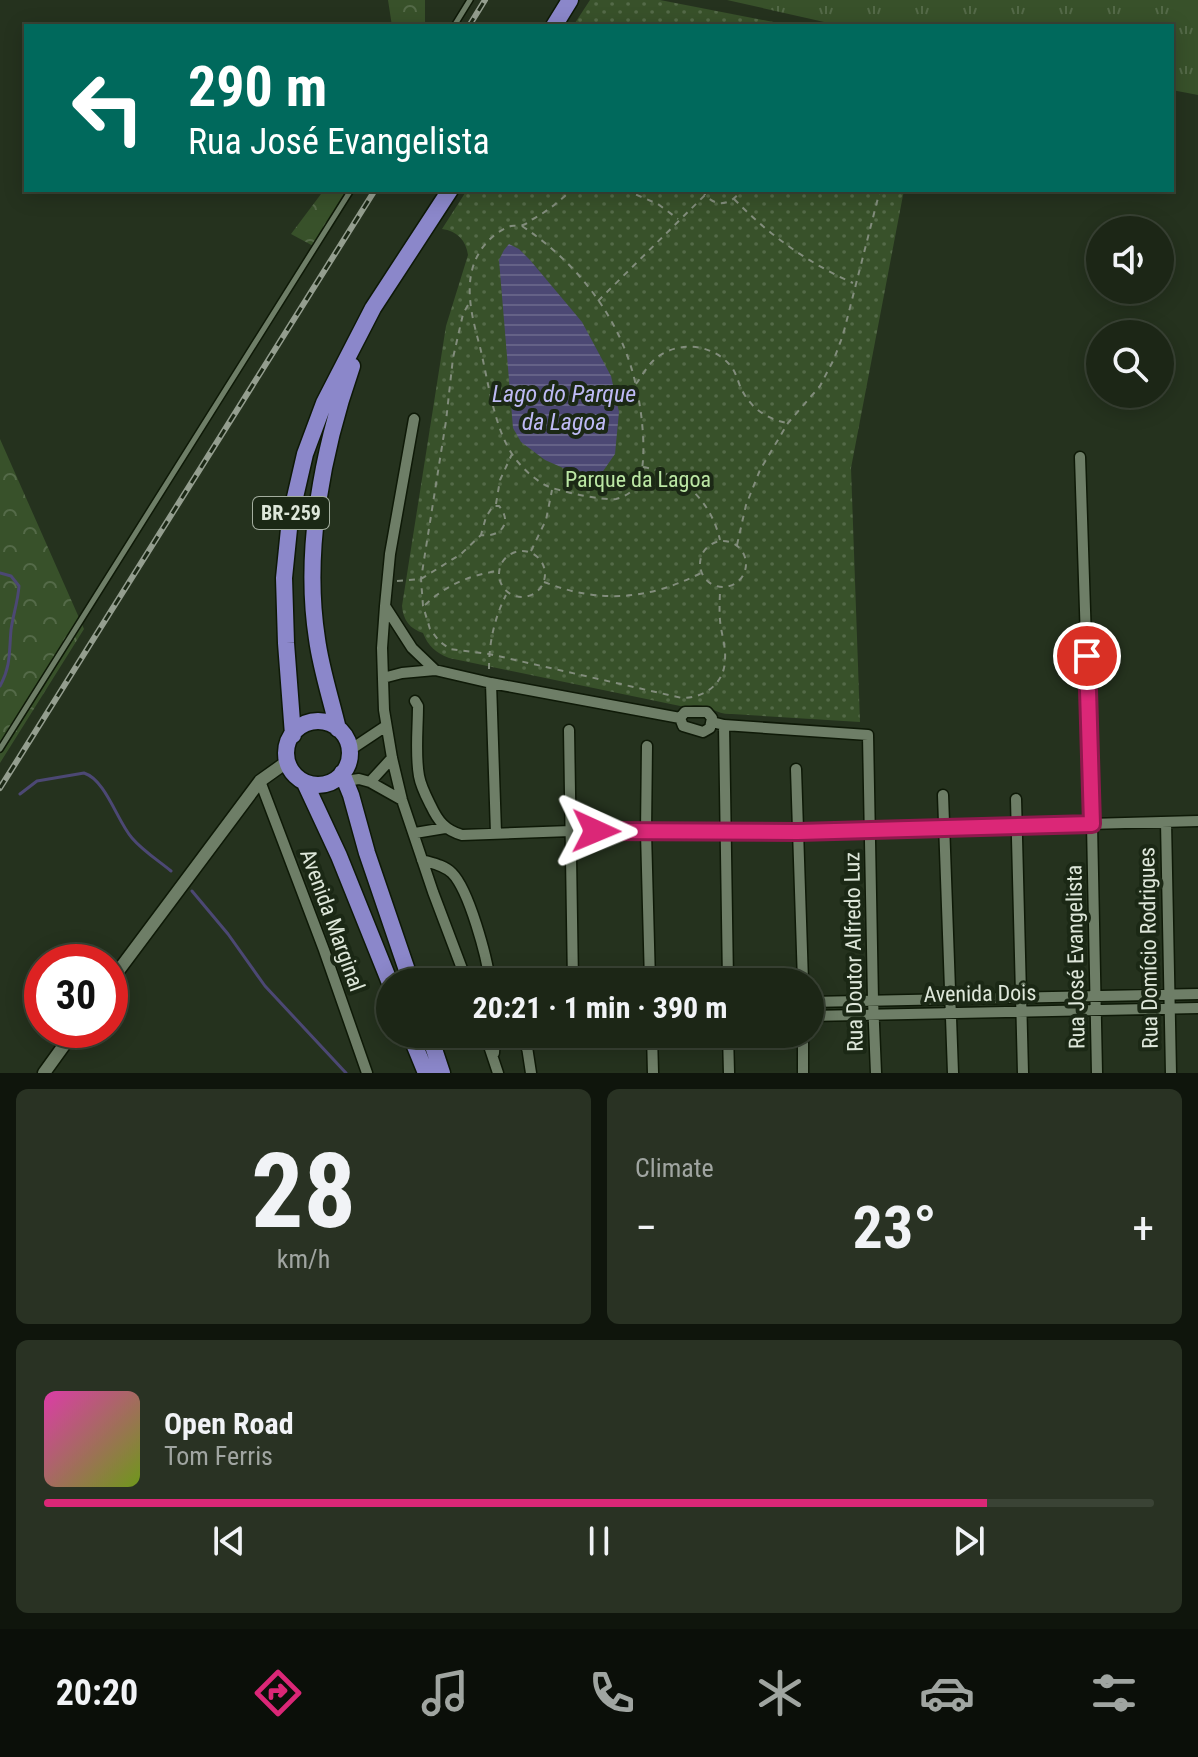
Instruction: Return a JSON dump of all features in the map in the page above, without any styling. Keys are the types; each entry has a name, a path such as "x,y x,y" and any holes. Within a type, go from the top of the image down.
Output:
{"highway":[{"path":"555,24 570,0"},
{"name":"BR-259","path":"293,735 284,578 290,519 305,454 324,403 373,308 449,192"},
{"name":"BR-259","path":"338,729 317,638 313,577 316,523 325,459 338,406 373,308"},
{"path":"384,968 339,856 305,783 292,772 286,756 289,740 299,727 315,721 332,724 344,734 350,750 344,777 406,968"},
{"path":"305,783 321,785 344,777"},
{"path":"416,1048 426,1073"},
{"path":"434,1048 442,1073"}],"street":[{"path":"414,419 390,554 385,606 382,648 386,726 402,800 462,968"},
{"name":"Rua José Evangelista","path":"1080,457 1097,1073"},
{"path":"385,606 412,648 435,670"},
{"path":"383,678 435,670 680,718"},
{"path":"491,683 496,833"},
{"path":"415,701 418,706 419,778 434,813 445,828 462,835 571,831 798,832 1198,821"},
{"path":"685,712 707,712 712,722 710,728 703,732 683,726 680,718 685,712"},
{"path":"712,722 724,725 728,968"},
{"name":"Rua Doutor Alfredo Luz","path":"724,725 868,735 876,1073"},
{"path":"350,750 386,726"},
{"path":"569,730 573,968"},
{"path":"647,746 650,968"},
{"path":"370,782 392,758"},
{"path":"128,958 260,781 288,761"},
{"path":"796,769 803,968"},
{"path":"344,777 370,782 402,800"},
{"name":"Avenida Marginal","path":"260,781 367,1073"},
{"path":"943,795 953,1073"},
{"path":"1016,799 1023,1073"},
{"name":"Rua Domício Rodrigues","path":"1166,822 1171,1073"},
{"path":"415,833 445,828"},
{"path":"422,860 442,866 452,873 461,886 486,968"},
{"name":"Avenida Dois","path":"824,1002 1198,994"},
{"name":"Avenida Dois","path":"824,1016 1198,1008"},
{"path":"44,1073 62,1048"},
{"path":"490,1048 498,1073"},
{"path":"494,1048 494,1059"},
{"path":"652,1048 653,1073"},
{"path":"728,1048 729,1073"},
{"path":"803,1048 803,1073"},
{"path":"527,1049 531,1073"}],"lane":[{"path":"455,24 470,0"},
{"path":"0,749 350,192"}],"path":[{"path":"522,226 570,192"},
{"path":"630,192 658,204 679,220"},
{"path":"703,192 719,204 734,199 739,192"},
{"path":"737,545 746,505 769,454 788,423 810,400 829,371 843,335 879,192"},
{"path":"598,301 705,195"},
{"path":"734,199 785,244 819,266 856,284"},
{"path":"514,225 522,226 563,258 598,301 617,332 631,366 642,425 641,474 635,487 620,498 608,499 553,489 534,478 512,454 501,434 469,304 473,266 480,251 498,233 514,225"},
{"path":"469,304 463,314 453,358 421,579 423,606 430,629 444,645 450,649 489,654 682,698 695,697 713,687 724,669 720,588"},
{"path":"636,384 651,363 665,352 690,346 707,349 729,364 756,409 771,419 788,423"},
{"path":"388,582 421,579 461,554 481,535 488,511 496,505 500,480 512,454"},
{"path":"642,467 675,477 694,491 714,519 720,541"},
{"path":"531,552 546,520 553,489"},
{"path":"481,535 492,537 504,525 503,509 496,505"},
{"path":"720,541 737,545 746,561 745,572 738,582 720,588 708,583 701,573 700,561 705,550 720,541"},
{"path":"519,551 531,552 543,565 544,582 537,592 519,598 507,593 500,583 499,571 508,555 519,551"},
{"path":"423,606 460,581 499,571"},
{"path":"544,582 588,595 619,596 653,592 701,573"},
{"path":"491,683 489,654 493,626 507,593"}],"green space":[{"path":"388,0 425,0 425,24 392,24"},
{"path":"590,0 660,0 784,24 574,24"},
{"path":"727,0 1198,0 1198,95 1174,90 1174,24 833,24"},
{"path":"322,192 353,192 317,248 291,234"},
{"name":"Parque da Lagoa","path":"466,192 904,192 851,468 860,722 725,714 705,706 685,707 449,658 440,654 427,642 423,633 408,623 402,606 446,326 468,255 460,237 442,229"},
{"path":"0,439 84,629 0,763"}],"water":[{"name":"Lago do Parque da Lagoa","path":"509,244 530,260 582,322 611,376 619,412 615,454 601,474 579,475 545,460 521,442 513,428 499,260"}],"waterway":[{"path":"0,573 11,576 19,586 8,665 0,686"},
{"path":"20,794 37,781 84,773 92,777 105,792 132,838 171,871"},
{"path":"192,891 265,986 346,1073"}],"railway":[{"path":"470,24 485,0"},
{"path":"0,788 374,192"}],"route":[{"path":"596,831 798,832 1092,824 1087,656"}]}
